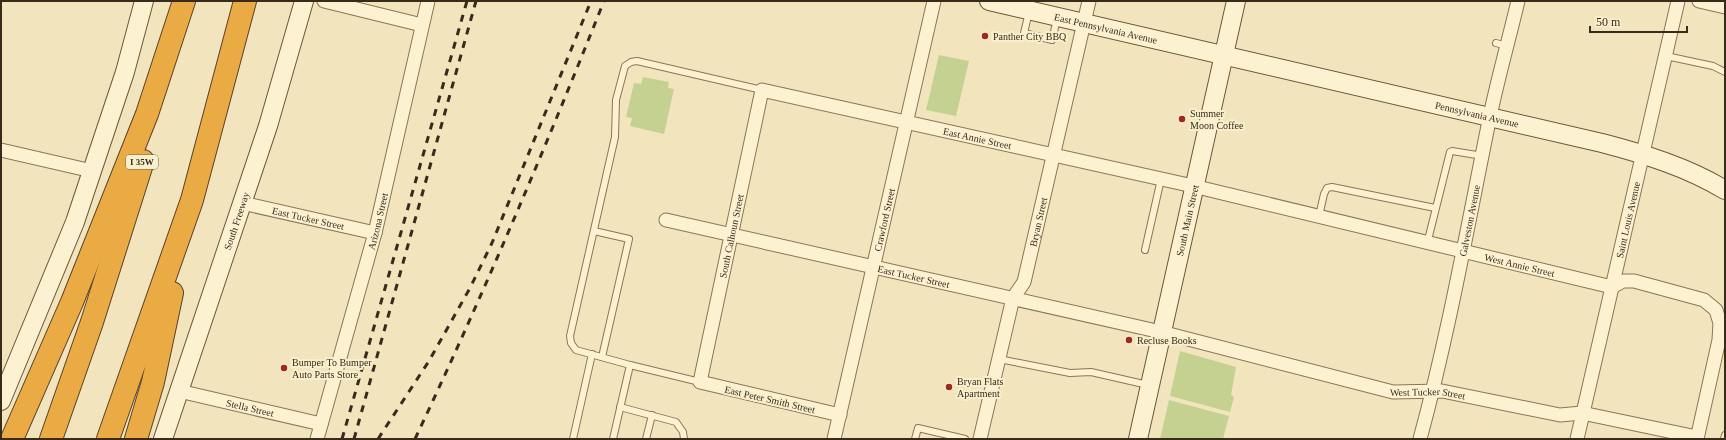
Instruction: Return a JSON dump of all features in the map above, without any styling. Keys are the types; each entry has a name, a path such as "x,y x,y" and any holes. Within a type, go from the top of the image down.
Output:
{"highway":[{"path":"12,439 72,302 148,114 184,1"},
{"name":"I 35W","path":"51,439 92,322 155,122 189,1"},
{"path":"136,439 153,382 192,200 245,1"},
{"path":"108,439 192,200"},
{"path":"44,439 92,322"}],"street":[{"path":"1,401 6,376 75,222 125,72 144,1"},
{"name":"South Freeway","path":"163,439 268,126 304,1"},
{"path":"324,1 422,26"},
{"name":"Arizona Street","path":"317,439 374,233 428,1"},
{"name":"Crawford Street","path":"834,439 874,268 905,122 934,1"},
{"name":"East Pennsylvania Avenue","path":"989,1 1224,56"},
{"name":"Bryan Street","path":"980,439 1012,298 1024,282 1090,1"},
{"name":"South Main Street","path":"1138,439 1193,186 1236,1"},
{"name":"Galveston Avenue","path":"1420,439 1433,392 1464,253 1483,156 1501,45 1518,1"},
{"name":"Saint Louis Avenue","path":"1577,439 1582,413 1610,302 1612,287 1678,1"},
{"path":"1699,1 1725,7"},
{"name":"Pennsylvania Avenue","path":"1224,56 1490,116 1643,154 1674,165 1725,190"},
{"name":"East Annie Street","path":"762,90 1193,186"},
{"name":"South Calhoun Street","path":"700,382 733,235 762,90"},
{"path":"1,150 92,171"},
{"name":"West Annie Street","path":"1193,186 1464,253 1612,287"},
{"name":"East Tucker Street","path":"242,203 374,233"},
{"name":"East Tucker Street","path":"666,220 1161,332"},
{"path":"1612,287 1623,281 1634,281 1704,300 1716,310 1720,323 1719,340 1697,438"},
{"name":"West Tucker Street","path":"1161,332 1393,392 1442,391 1560,415 1582,413 1697,438"},
{"name":"East Peter Smith Street","path":"700,382 840,415"},
{"name":"Stella Street","path":"179,391 321,424"}],"lane":[{"path":"1666,56 1713,66 1725,72"},
{"path":"700,382 576,350 571,343 570,336 615,137 616,100 625,66 631,62 637,61 762,90"},
{"path":"1427,244 1450,152 1452,151 1483,156"},
{"path":"1145,250 1161,179"},
{"path":"1319,217 1324,194 1327,188 1332,187 1436,208"},
{"path":"594,231 629,239 602,357"},
{"path":"573,439 592,354"},
{"path":"999,359 1070,373 1091,372 1150,385"},
{"path":"613,439 630,365"},
{"path":"620,408 676,422 683,432 684,439"},
{"path":"646,439 652,415"},
{"path":"915,439 918,428 965,439"},
{"path":"1724,439 1725,435"}],"green space":[{"path":"939,55 969,61 956,116 926,110"},
{"path":"643,77 669,82 668,88 674,89 664,134 630,126 632,118 626,117 634,83 641,84"},
{"path":"1180,351 1236,367 1231,395 1234,397 1230,412 1170,396"},
{"path":"1169,400 1229,416 1223,439 1160,439"}],"railway":[{"path":"342,439 467,1"},
{"path":"354,439 476,1"},
{"path":"378,439 429,361 470,288 492,243 591,1"},
{"path":"415,439 513,222 604,1"}],"place":[{"name":"Panther City BBQ","path":"985,36"},
{"name":"Summer Moon Coffee","path":"1182,119"},
{"name":"Recluse Books","path":"1129,340"},
{"name":"Bumper To Bumper Auto Parts Store","path":"284,368"},
{"name":"Bryan Flats Apartment","path":"949,387"}]}
